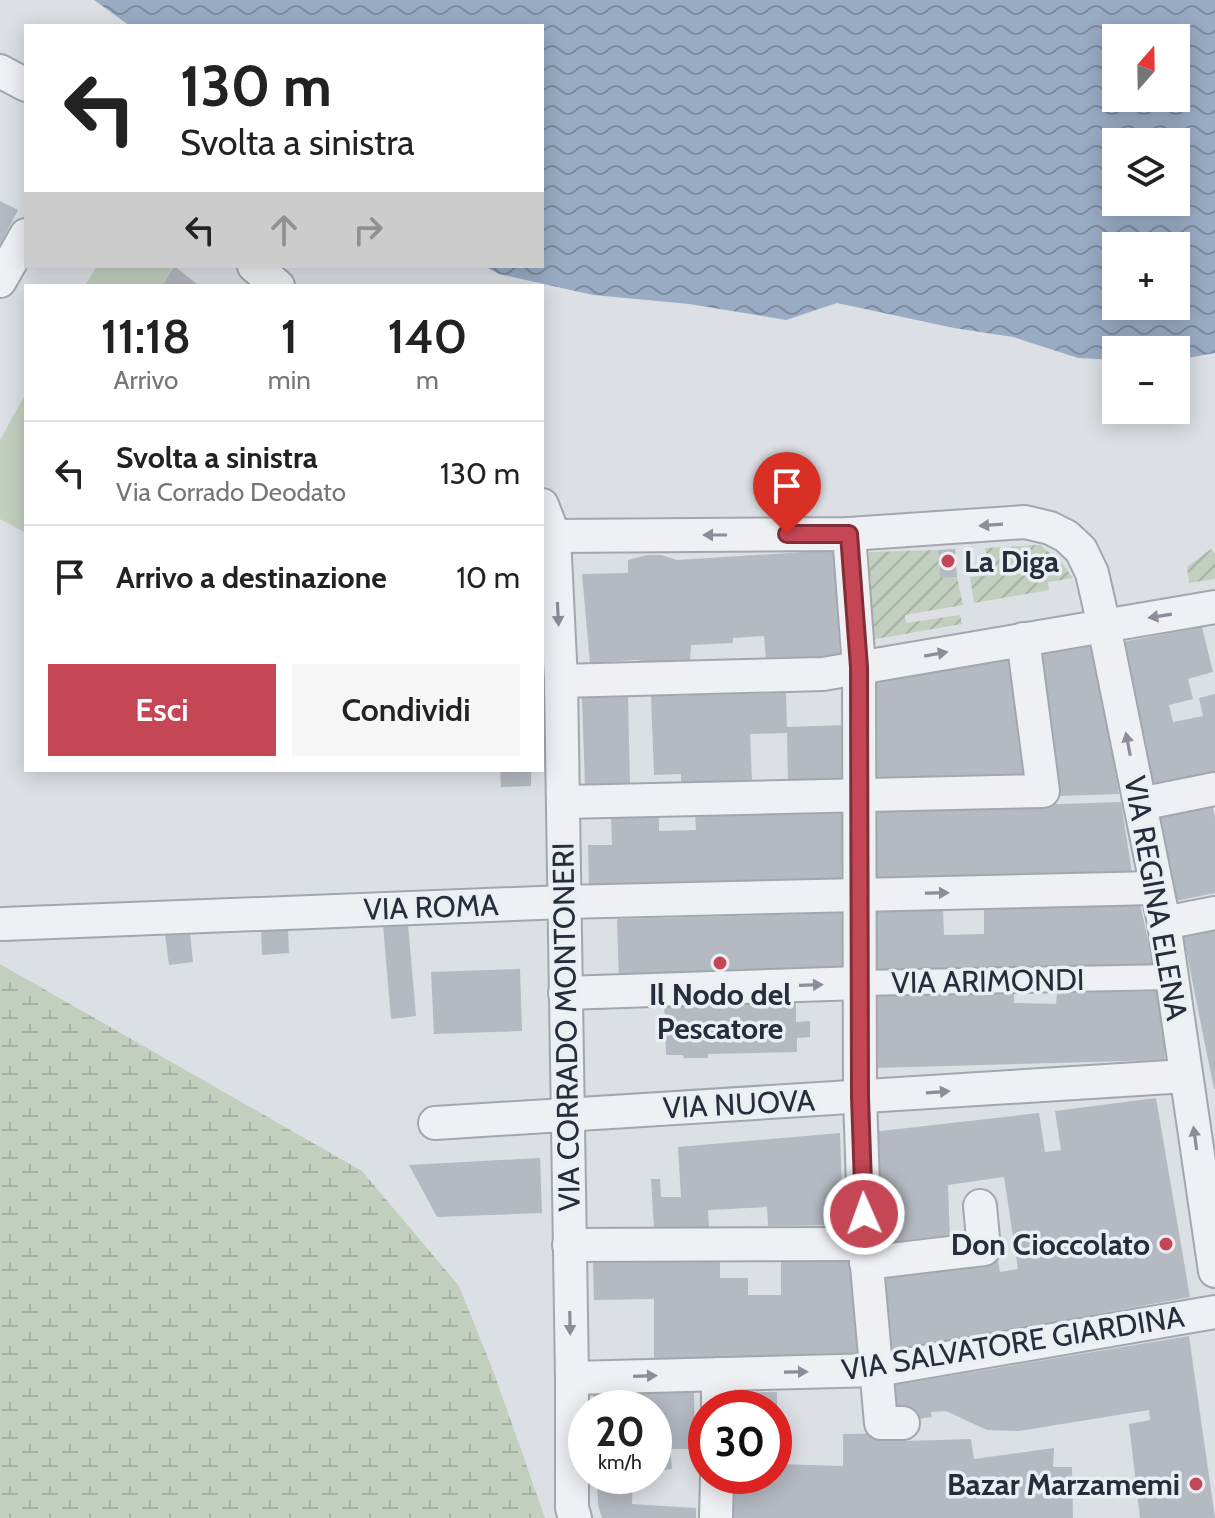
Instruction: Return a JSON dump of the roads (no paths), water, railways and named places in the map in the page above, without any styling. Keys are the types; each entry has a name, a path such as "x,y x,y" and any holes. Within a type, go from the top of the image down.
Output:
{"street":[{"path":"0,71 24,84"},
{"path":"0,281 24,239"},
{"path":"256,268 276,284"},
{"name":"VIA CORRADO MONTONERI","path":"544,510 554,536 561,681 572,1508 575,1518"},
{"name":"VIA REGINA ELENA","path":"849,534 1025,522 1050,528 1066,536 1081,550 1092,573 1104,626 1164,923 1215,1271"},
{"path":"554,536 849,534 859,667 860,1097 866,1253 881,1423 903,1423"},
{"path":"561,681 823,674 1215,607"},
{"path":"564,802 1043,791 1023,639"},
{"path":"1140,804 1215,789"},
{"name":"VIA ROMA","path":"3,924 564,902 1156,888"},
{"path":"1164,923 1215,913"},
{"name":"VIA ARIMONDI","path":"565,993 1172,977"},
{"name":"VIA NUOVA","path":"435,1123 1186,1076"},
{"path":"569,1245 866,1253 984,1249 980,1206"},
{"name":"VIA SALVATORE GIARDINA","path":"572,1378 877,1370 1215,1312"},
{"path":"718,1374 718,1390"},
{"path":"716,1518 717,1494"}],"water":[{"path":"94,0 1215,0 1215,353 1190,357 1190,336 1102,336 1102,359 1078,358 1013,337 837,303 786,320 689,304 593,295 499,274 488,268 544,268 544,24 127,24"}],"place":[{"name":"La Diga","path":"948,561"},
{"name":"Il Nodo del Pescatore","path":"720,963"},
{"name":"Don Cioccolato","path":"1166,1244"},
{"name":"Bazar Marzamemi","path":"1196,1484"}]}
